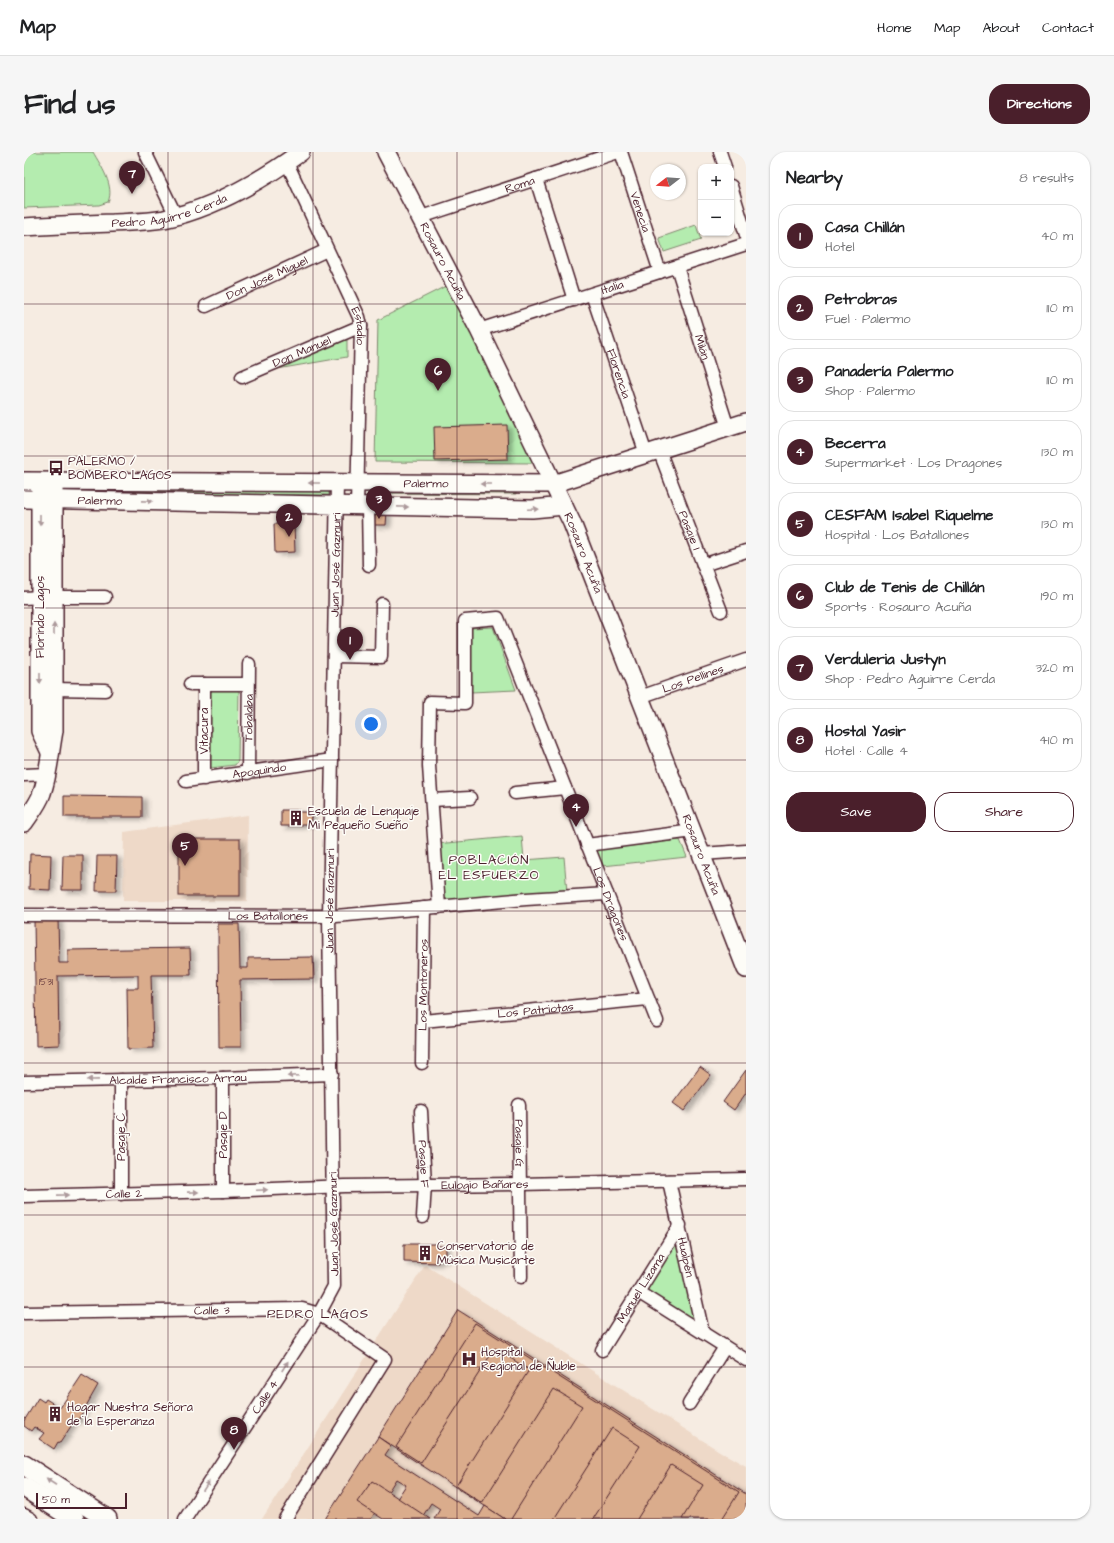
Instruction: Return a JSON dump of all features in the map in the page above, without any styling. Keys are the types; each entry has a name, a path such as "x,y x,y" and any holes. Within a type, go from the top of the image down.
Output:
{"main road":[{"path":"24,1465 107,1519"},
{"path":"24,1487 74,1519"}],"street":[{"path":"145,152 176,216"},
{"name":"Pedro Aguirre Cerda","path":"24,227 150,221 176,216 206,205 244,188 301,152"},
{"name":"Rosauro Acuña","path":"386,152 479,330 577,535 746,969"},
{"name":"Roma","path":"421,217 618,152"},
{"name":"Venecia","path":"621,152 660,272"},
{"path":"720,152 724,164"},
{"name":"Estadio","path":"287,162 359,317 361,326 358,483 363,506"},
{"path":"536,179 574,300"},
{"path":"734,196 746,235"},
{"name":"Italia","path":"479,330 746,244"},
{"name":"Don José Miguel","path":"206,306 327,250"},
{"name":"Milán","path":"677,266 728,428"},
{"name":"Florencia","path":"592,294 652,452"},
{"name":"Don Manuel","path":"242,377 361,326"},
{"name":"Palermo","path":"39,481 553,484 746,422"},
{"name":"Pasaje 1","path":"652,452 703,564 721,611"},
{"name":"Florindo Lagos","path":"39,481 40,731 50,752"},
{"name":"Juan José Gazmuri","path":"319,1314 334,1286 329,916 337,483"},
{"name":"Palermo","path":"39,499 532,509 564,506"},
{"path":"363,506 370,565"},
{"path":"703,564 746,551"},
{"path":"39,597 105,597"},
{"name":"Florindo Lagos","path":"26,817 42,794 54,731 54,689 39,597"},
{"path":"334,656 381,657 382,604"},
{"name":"Los Dragones","path":"432,800 429,766 430,702 465,703 465,621 498,618 657,1021"},
{"name":"Los Pellines","path":"640,697 746,660"},
{"name":"Tobalaba","path":"248,773 249,664"},
{"path":"190,684 248,684"},
{"name":"Vitacura","path":"204,684 204,778"},
{"path":"54,689 105,690"},
{"name":"Apoquindo","path":"186,781 332,760"},
{"path":"24,775 47,774"},
{"path":"515,792 565,788"},
{"path":"439,907 432,800 470,798"},
{"path":"587,845 692,832"},
{"path":"701,854 746,851"},
{"name":"Los Batallones","path":"24,915 329,916 526,899 607,894"},
{"name":"Los Montoneros","path":"422,1063 424,908"},
{"name":"Los Patriotas","path":"423,1021 648,999"},
{"name":"Alcalde Francisco Arrau","path":"24,1082 332,1074"},
{"name":"Pasaje D","path":"223,1078 223,1191"},
{"name":"Pasaje C","path":"121,1080 121,1194"},
{"name":"Pasaje G","path":"519,1105 521,1277"},
{"name":"Pasaje F","path":"421,1111 425,1184 423,1217"},
{"name":"Eulogio Bañares","path":"223,1191 333,1186 746,1179"},
{"name":"Hualpén","path":"669,1180 703,1333"},
{"name":"Calle 2","path":"24,1196 223,1191"},
{"name":"Manuel Lizama","path":"602,1350 680,1225"},
{"path":"638,1292 746,1360"},
{"name":"Calle 3","path":"24,1313 295,1308 309,1310 319,1314 385,1359 285,1519"},
{"name":"Calle 4","path":"185,1519 319,1314"},
{"path":"689,1404 725,1347"},
{"path":"24,1515 31,1519"}],"shaded area":[{"path":"248,815 247,901 123,901 124,832"},
{"name":"Hospital Regional de Ñuble","path":"425,1265 721,1452 746,1466 746,1519 262,1519"}],"green space":[{"path":"24,152 93,152 106,176 110,189 108,202 99,205 24,208"},
{"path":"696,225 698,236 700,236 701,240 664,252 659,238"},
{"path":"448,285 536,463 375,462 378,320"},
{"path":"347,335 347,357 260,372"},
{"path":"63,482 329,484 329,495 64,493"},
{"path":"367,483 516,484 516,494 367,493"},
{"path":"493,627 516,690 471,692 469,628"},
{"path":"211,687 235,688 239,690 238,761 235,765 210,768 207,764 208,690"},
{"path":"522,836 524,860 564,857 567,892 442,902 436,844"},
{"path":"680,840 687,857 603,866 596,850"},
{"path":"679,1236 696,1324 644,1292"}],"building":[{"path":"507,425 508,459 435,461 434,427"},
{"path":"373,512 387,512 386,525 372,525"},
{"path":"274,524 294,524 295,552 275,553"},
{"path":"64,796 142,797 142,817 64,817"},
{"name":"Escuela de Lenguaje Mi Pequeño Sueño","path":"281,810 311,812 311,824 301,824 302,826 281,826"},
{"path":"179,839 240,839 240,896 179,896"},
{"path":"30,854 51,855 50,890 29,889"},
{"path":"63,855 83,855 83,890 62,890"},
{"path":"97,856 117,856 116,891 96,891"},
{"path":"58,919 59,963 68,963 68,950 190,948 191,975 151,975 153,1048 128,1049 127,988 138,988 138,975 58,976 59,1045 36,1046 34,920"},
{"path":"218,924 239,924 240,968 248,968 248,958 313,957 314,979 240,980 241,1047 219,1047"},
{"path":"700,1067 711,1075 684,1111 673,1103"},
{"path":"746,1070 746,1093 734,1110 723,1102"},
{"name":"Conservatorio de Música Musicarte","path":"404,1244 437,1244 437,1246 446,1246 446,1260 438,1260 438,1263 404,1262"},
{"path":"458,1310 746,1494 746,1519 505,1519 378,1437"},
{"path":"475,1323 739,1492 722,1519 682,1519 703,1485 671,1465 637,1519 593,1519 640,1446 612,1428 554,1519 511,1519 582,1406 554,1389 482,1503 456,1486 529,1370 495,1348 421,1463 396,1447"},
{"name":"Hogar Nuestra Señora de la Esperanza","path":"82,1375 98,1385 77,1422 75,1420 60,1443 58,1442 54,1449 39,1439 44,1433 34,1427 31,1431 24,1426 24,1421 38,1398 44,1402 46,1399 60,1408"},
{"path":"378,1437 391,1446 385,1455 479,1516 485,1506 505,1519 434,1519 440,1509 431,1503 421,1519 384,1519 406,1485 396,1479 371,1519 325,1519"},
{"path":"372,1481 430,1519 383,1519 357,1502"}],"place":[{"name":"Verduleria Justyn","path":"132,194"},
{"name":"Club de Tenis de Chillán","path":"438,391"},
{"name":"PALERMO / BOMBERO LAGOS","path":"56,468"},
{"name":"Panadería Palermo","path":"379,519"},
{"name":"Petrobras","path":"289,537"},
{"name":"Casa Chillán","path":"350,660"},
{"name":"Escuela de Lenguaje Mi Pequeño Sueño","path":"296,818"},
{"name":"Becerra","path":"576,827"},
{"name":"CESFAM Isabel Riquelme","path":"185,866"},
{"name":"Conservatorio de Música Musicarte","path":"425,1253"},
{"name":"Hospital Regional de Ñuble","path":"469,1359"},
{"name":"Hogar Nuestra Señora de la Esperanza","path":"55,1414"},
{"name":"Hostal Yasir","path":"234,1450"}],"district":[{"name":"POBLACIÓN EL ESFUERZO","path":"489,868"},
{"name":"PEDRO LAGOS","path":"318,1314"}]}
